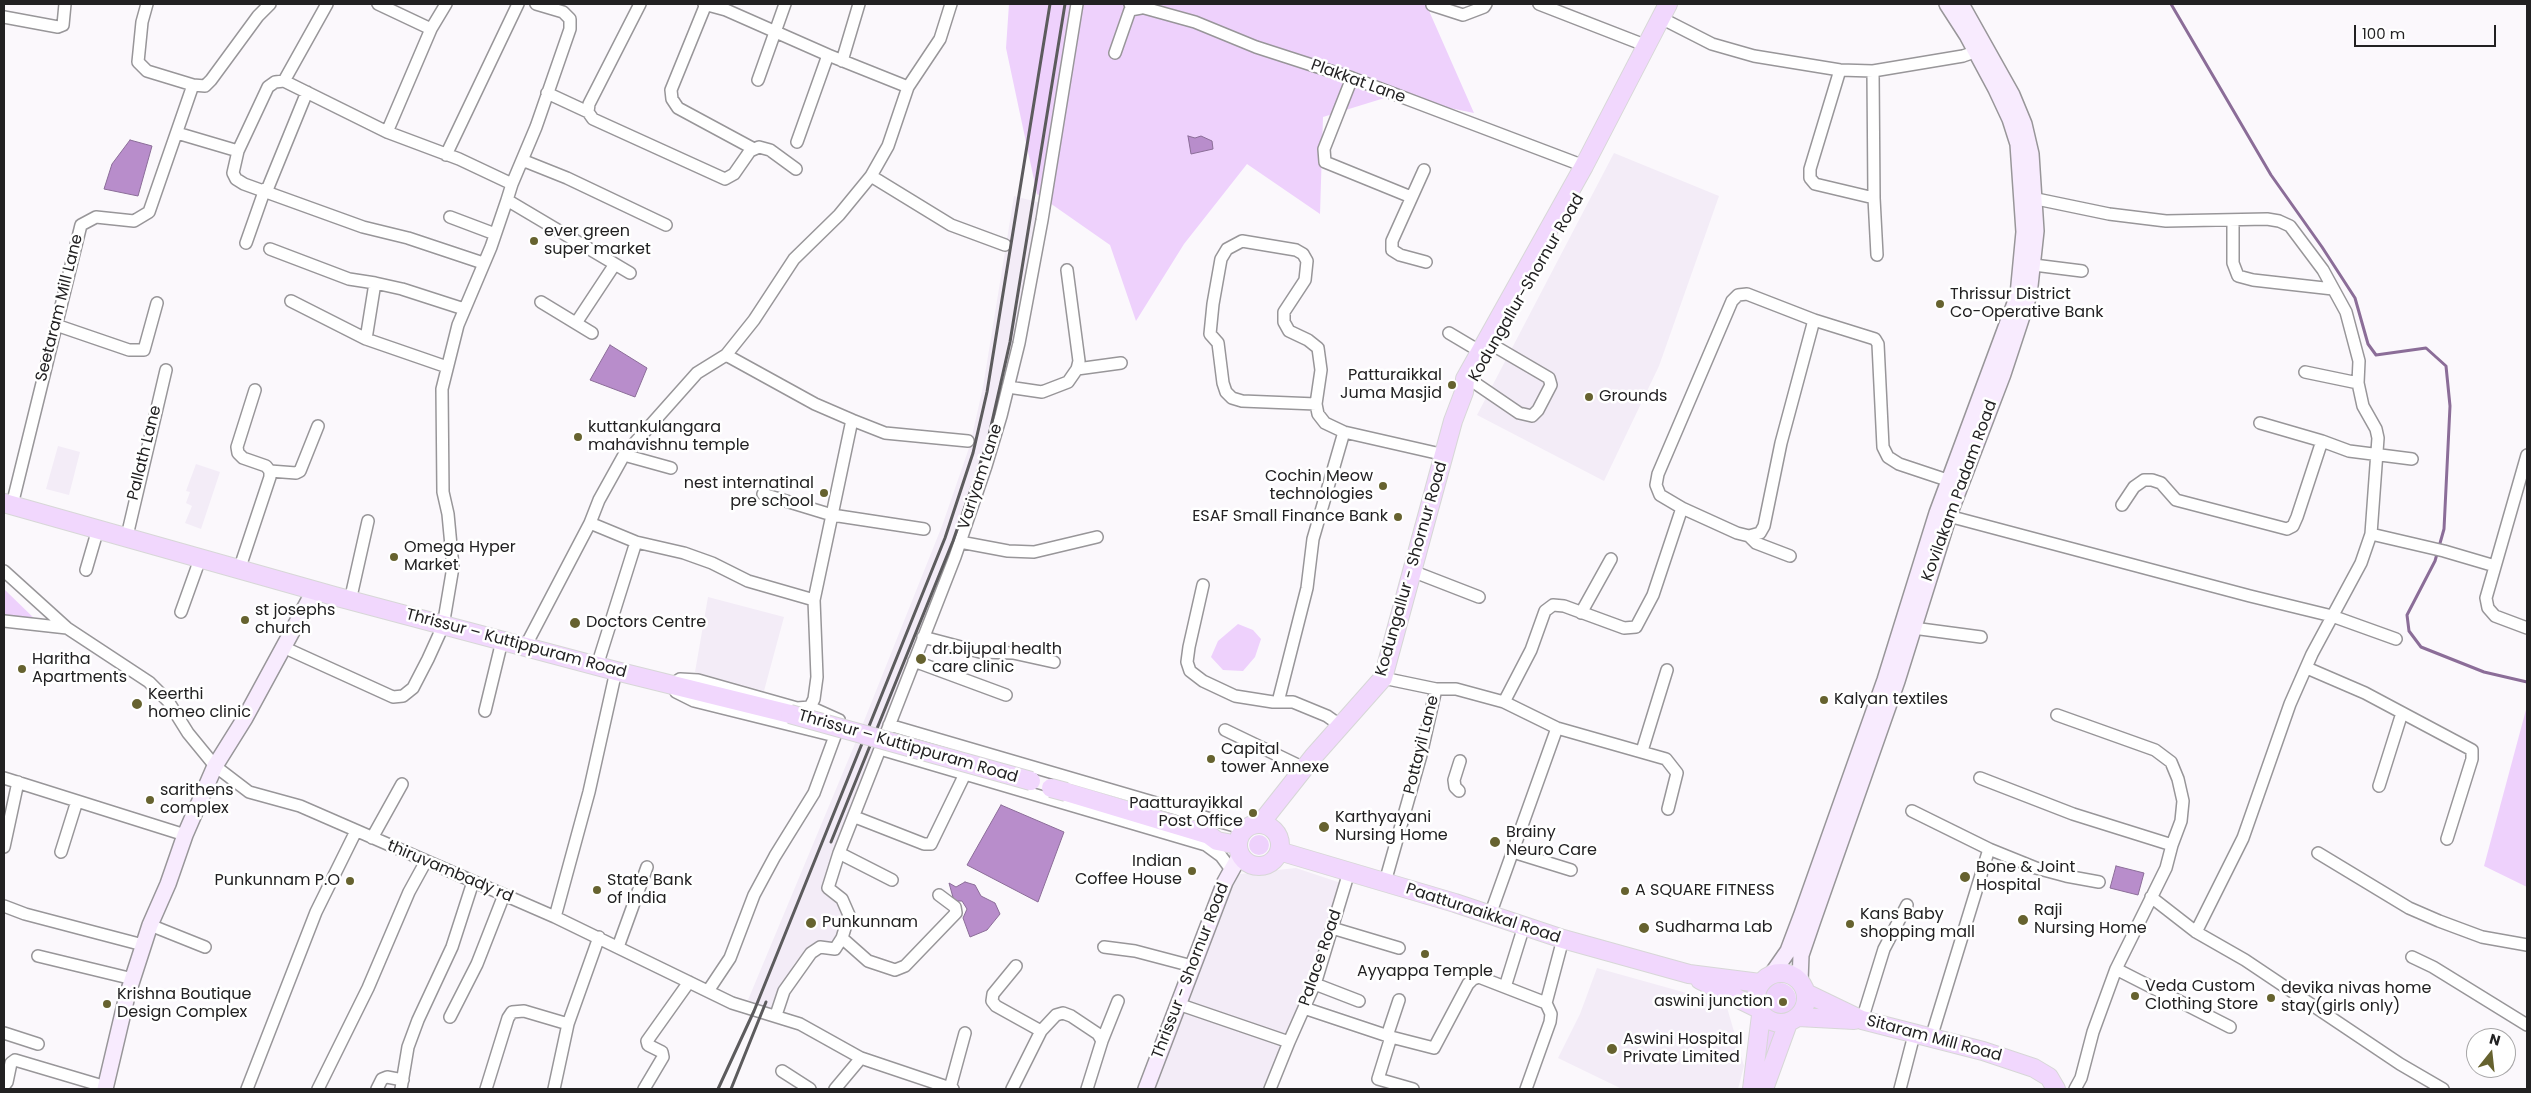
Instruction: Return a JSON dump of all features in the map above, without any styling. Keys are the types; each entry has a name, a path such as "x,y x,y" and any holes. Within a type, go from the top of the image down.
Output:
{"main road":[{"name":"Kodungallur-Shornur Road","path":"1489,350 1647,46 1666,15 1679,4"},
{"name":"Kovilakam Padam Road","path":"1947,4 1982,50"},
{"name":"Kovilakam Padam Road","path":"1766,978 1788,951 1943,514 2021,324 2030,295 2034,265 2029,197 2018,144 1982,50 1961,4"},
{"name":"Kodungallur-Shornur Road","path":"1469,388 1465,379 1489,350 1616,131 1666,15"},
{"name":"Kovilakam Padam Road","path":"1803,987 1801,955 1875,748 1913,628 1950,481 2018,295 2029,197"},
{"name":"Kodungallur - Shornur Road","path":"1245,838 1383,678 1453,421 1469,388"},
{"name":"Thrissur – Kuttippuram Road","path":"8,504 443,626 790,714 1030,781 1209,835 1216,841 1245,838"},
{"path":"106,1088 127,996 150,925 168,884 185,835 215,766 284,648 314,591"},
{"path":"1273,830 1278,836 1279,851 1269,863 1260,866 1247,862 1245,838 1273,830"},
{"name":"Thrissur - Shornur Road","path":"1146,1089 1224,882 1232,871 1245,838"},
{"name":"Paatturaaikkal Road","path":"1279,851 1385,882 1563,939 1689,974"},
{"path":"1689,974 1766,978 1787,974 1803,987 1806,1002 1793,1020 1764,1089"},
{"path":"1689,974 1759,1012 1773,1023 1793,1020 1862,1020"},
{"path":"1752,1089 1759,1012 1755,1000 1766,978"},
{"name":"Sitaram Mill Road","path":"1803,987 1862,1020 1983,1051 2034,1068 2049,1077 2056,1089"}],"street":[{"path":"4,16 58,27 63,26 65,4"},
{"path":"147,4 142,22 138,62 141,67 147,71 193,85 204,86 211,80 258,16 270,4"},
{"path":"284,81 327,4"},
{"path":"378,4 430,29"},
{"path":"387,132 430,29 446,4"},
{"path":"446,155 518,4"},
{"path":"284,648 393,696 403,696 413,688 443,626 453,567 448,514 442,492 440,407 450,348 495,234 570,29 570,19 564,12 536,4"},
{"path":"588,112 589,104 640,4"},
{"path":"754,149 678,108 672,99 671,90 705,4 727,7 774,32 908,87"},
{"path":"758,80 785,4"},
{"path":"842,61 859,4"},
{"path":"525,647 590,523 599,500 624,455 697,373 726,355 754,320 794,259 839,215 871,176 888,146 908,87 940,39 951,4"},
{"name":"Variyam Lane","path":"842,938 850,915 842,899 828,888 839,853 855,817 888,725 960,542 986,466 1008,387 1042,220 1078,4"},
{"name":"Plakkat Lane","path":"1130,4 1195,22 1256,47 1352,78 1584,166"},
{"path":"1432,6 1463,14 1484,7 1486,4"},
{"path":"1538,4 1647,46"},
{"path":"1114,53 1130,10 1143,7"},
{"path":"1666,15 1712,44 1754,56 1840,70 1873,71 1982,50"},
{"path":"798,142 828,55"},
{"path":"1840,70 1810,169 1810,178 1815,184 1874,198"},
{"path":"1873,71 1876,255"},
{"path":"1352,78 1324,149 1324,162 1411,196"},
{"path":"484,263 408,238 363,227 236,179 233,167 238,151 268,87 275,82 284,81 387,132 512,184"},
{"name":"Seetaram Mill Lane","path":"8,504 81,225 96,217 134,220 149,212 193,85"},
{"path":"246,243 266,190 308,92"},
{"path":"547,93 588,112 593,119 725,179 734,174 750,151 759,147 770,150 796,169"},
{"path":"177,133 238,151"},
{"path":"522,160 566,178 666,225"},
{"path":"1424,170 1392,241 1392,250 1400,255 1426,262"},
{"path":"871,176 951,225 1005,245"},
{"path":"2029,197 2109,214 2166,221 2267,219 2279,221 2290,226 2323,270 2346,312 2360,361 2358,383 2363,406 2376,429 2378,438 2371,534 2361,563 2332,616 2290,704 2244,838 2196,932"},
{"path":"507,200 630,273"},
{"path":"450,216 495,234"},
{"path":"2233,220 2233,263 2238,276 2246,279 2333,289"},
{"path":"1316,404 1242,401 1232,398 1226,392 1223,383 1218,343 1210,334 1213,304 1221,259 1228,249 1242,241 1296,250 1303,254 1308,261 1305,280 1284,312 1284,322 1289,331 1308,340 1318,348 1321,370 1316,404 1318,414 1325,423 1344,432 1444,455"},
{"path":"270,249 349,279 402,289 464,309"},
{"path":"576,323 616,264"},
{"path":"2034,265 2082,271"},
{"path":"1008,387 1042,392 1068,382 1077,369 1079,361 1067,270"},
{"path":"366,339 375,284"},
{"path":"1814,320 1781,444 1764,526 1760,533 1749,536 1736,533 1682,508 1660,495 1656,485 1658,474 1732,301 1738,295 1747,294 1814,320 1875,339 1878,344 1883,447 1888,456 1899,464 1950,481"},
{"path":"292,301 366,339 447,367"},
{"path":"541,302 592,333"},
{"path":"56,325 129,350 144,350 157,303"},
{"path":"1449,333 1549,378 1551,384 1538,410 1532,416 1519,413 1469,388"},
{"path":"726,355 816,404 885,433 968,441"},
{"path":"1077,369 1121,363"},
{"name":"Pallath Lane","path":"126,536 166,370"},
{"path":"2305,372 2358,383"},
{"path":"256,390 237,447 238,453 243,458 266,466 270,471 296,473 300,471 318,426"},
{"path":"810,707 814,699 817,678 814,600 852,420"},
{"path":"2260,423 2349,451 2412,459"},
{"path":"1278,702 1307,588 1313,539 1344,432"},
{"path":"2122,505 2134,487 2144,480 2152,480 2161,483 2176,500 2287,529 2293,526 2298,517 2322,442"},
{"path":"624,455 671,468"},
{"path":"2527,456 2486,598 2488,608 2495,616 2527,628"},
{"path":"239,570 270,471"},
{"path":"763,494 832,515 924,530"},
{"path":"1504,702 1531,650 1545,611 1553,605 1564,606 1624,628 1636,627 1653,595 1682,508"},
{"path":"1943,514 2332,616 2396,638"},
{"path":"350,601 368,521"},
{"path":"590,523 636,542 684,553 712,563 748,581 814,600"},
{"path":"86,570 98,529"},
{"path":"2371,534 2444,551 2495,566"},
{"path":"1749,536 1756,543 1790,556"},
{"path":"960,542 1008,551 1034,552 1097,537"},
{"path":"597,666 636,542"},
{"path":"181,612 200,558"},
{"path":"1581,612 1610,559"},
{"name":"thiruvambady rd","path":"4,571 67,628 149,682 168,701 188,733 215,766 249,792 300,806 555,917 708,991 754,1011 776,1015 800,1024 862,1058 947,1088"},
{"path":"1412,572 1479,597"},
{"path":"1202,585 1187,662 1190,671 1203,681 1235,696 1278,702 1293,702 1326,716 1341,726"},
{"path":"4,621 67,628"},
{"path":"1913,628 1982,637"},
{"path":"923,637 980,652 1013,654 1054,662"},
{"path":"485,711 502,641"},
{"path":"914,661 1006,695"},
{"path":"2307,668 2365,693 2472,750 2472,759 2447,840"},
{"path":"1642,751 1667,670"},
{"path":"555,917 589,792 616,671"},
{"name":"Pottayil Lane","path":"1383,678 1436,689 1421,755 1385,882"},
{"path":"708,991 730,958 754,895 775,856 814,793 835,736 839,720 810,707 797,708 698,680 680,679 673,684 676,692 694,701 835,736"},
{"path":"1436,689 1465,691 1504,702 1558,728 1666,759 1677,774 1668,808"},
{"path":"2378,786 2402,713"},
{"path":"2057,715 2155,750 2171,762 2178,779 2183,801 2181,821 2166,868 2116,969 2093,1032 2081,1078 2075,1089"},
{"path":"888,725 1179,810 1245,838"},
{"path":"1490,915 1558,728"},
{"path":"1226,730 1304,768"},
{"path":"880,750 1206,845 1221,856 1232,871"},
{"path":"1459,791 1455,787 1454,780 1460,761"},
{"path":"855,817 924,844 930,844 965,774"},
{"path":"1056,801 1063,776"},
{"path":"4,778 185,835"},
{"path":"1980,778 2073,814 2172,845"},
{"path":"4,847 18,782"},
{"path":"372,838 402,784"},
{"path":"61,852 77,801"},
{"path":"1912,811 1989,849 2036,868 2099,882"},
{"path":"247,1089 316,912 356,831"},
{"path":"1900,1089 1923,1037 1989,849"},
{"path":"1513,852 1571,870"},
{"path":"839,853 892,880"},
{"path":"2318,853 2409,908 2439,922 2482,937 2527,946"},
{"path":"318,1089 368,988 409,892 426,861"},
{"path":"618,947 647,867"},
{"name":"Palace Road","path":"1270,1089 1315,984 1349,872"},
{"path":"378,1089 382,1079 386,1077 402,1084 408,1047 418,1020 452,947 473,882"},
{"path":"450,1017 477,964 504,895"},
{"path":"776,1015 784,990 811,953 820,947 834,949 842,938 868,960 895,970 905,966 956,913 955,907 939,895"},
{"path":"2152,897 2196,932 2245,960 2400,1064 2443,1089"},
{"path":"1862,1020 1884,949 1907,905"},
{"path":"4,906 25,914 143,945"},
{"path":"150,925 205,947"},
{"path":"1505,987 1524,926"},
{"path":"1332,928 1399,948"},
{"path":"554,1089 568,1024 599,937"},
{"path":"1526,1089 1550,1022 1551,1014 1546,1003 1563,939"},
{"path":"1104,947 1135,951 1192,966"},
{"path":"38,956 133,979"},
{"path":"2412,957 2433,967 2527,1025"},
{"path":"1016,966 993,994 992,1001 996,1006 1042,1031"},
{"path":"2116,969 2230,1027"},
{"path":"1304,1008 1389,1037 1434,1048 1468,984 1473,979 1480,977 1546,1003"},
{"path":"644,1089 663,1057 662,1052 648,1045 647,1041 689,982"},
{"path":"1315,984 1359,1000"},
{"path":"1399,1000 1378,1079 1413,1089"},
{"path":"1087,1089 1102,1040 1118,1001"},
{"path":"1178,1004 1289,1042"},
{"path":"486,1089 508,1018 512,1012 524,1011 568,1024"},
{"path":"1012,1089 1042,1031 1056,1015 1071,1016 1098,1034 1102,1040"},
{"path":"4,1033 38,1044"},
{"path":"947,1088 965,1033"},
{"path":"835,1089 862,1058"},
{"path":"4,1086 7,1082 11,1063 14,1060 106,1088"},
{"path":"782,1070 810,1089"}],"shaded area":[{"path":"1009,4 1426,4 1474,113 1391,96 1323,117 1320,214 1247,164 1184,244 1136,321 1110,245 1037,194 1006,48"},
{"path":"1188,136 1195,138 1201,136 1212,141 1213,149 1191,154"},
{"path":"130,140 152,146 138,196 104,189 112,164"},
{"path":"1614,153 1719,196 1659,366 1604,481 1477,415"},
{"path":"1014,196 1041,203 1047,207 1018,378 1009,411 825,892 842,905 847,917 836,946 812,944 805,951 794,964 773,1011 748,1000 854,746 942,526 970,445 983,387"},
{"path":"610,345 647,368 635,397 590,380"},
{"path":"58,446 80,452 69,495 46,489"},
{"path":"196,464 220,472 201,529 185,523 192,506 186,503 190,492 186,491"},
{"path":"4,589 38,622 4,624"},
{"path":"708,597 784,617 764,691 695,672"},
{"path":"1238,624 1253,630 1261,639 1255,657 1243,671 1223,670 1211,657 1218,641"},
{"path":"2527,706 2527,887 2484,866"},
{"path":"1001,805 1064,832 1038,902 967,865"},
{"path":"1259,835 1266,838 1269,845 1266,852 1259,855 1252,852 1249,845 1252,838"},
{"path":"2116,866 2144,873 2138,895 2110,888"},
{"path":"1296,868 1341,883 1314,979 1289,1038 1186,1004 1229,886 1240,874"},
{"path":"965,882 975,885 981,896 995,903 1000,914 987,930 970,937 963,918 967,909 962,901 954,901 949,883 956,887"},
{"path":"1597,968 1726,1004 1744,1066 1738,1089 1622,1089 1558,1058 1580,1014"},
{"path":"1780,983 1786,984 1791,988 1795,993 1795,1005 1791,1010 1786,1014 1780,1015 1774,1014 1769,1010 1765,1005 1764,999 1765,993 1769,988 1774,984"},
{"path":"1180,1010 1285,1044 1266,1089 1150,1089"},
{"path":"1767,1027 1779,1030 1763,1071"}],"waterway":[{"path":"2171,4 2271,175 2322,247 2355,298 2368,344 2376,355 2426,348 2446,366 2450,406 2444,529 2435,561 2407,615 2409,631 2421,647 2484,672 2527,682"}],"railway":[{"path":"718,1089 754,1011 945,538 973,453 987,392 1050,4"},
{"path":"831,842 953,541 987,444 1010,342 1065,4"},
{"path":"731,1089 766,1002"}],"place":[{"name":"ever green super market","path":"534,241"},
{"name":"Thrissur District Co-Operative Bank","path":"1940,304"},
{"name":"Patturaikkal Juma Masjid","path":"1452,385"},
{"name":"Grounds","path":"1589,397"},
{"name":"kuttankulangara mahavishnu temple","path":"578,437"},
{"name":"Cochin Meow technologies","path":"1383,486"},
{"name":"nest internatinal pre school","path":"824,493"},
{"name":"ESAF Small Finance Bank","path":"1398,517"},
{"name":"Omega Hyper Market","path":"394,557"},
{"name":"st josephs church","path":"245,620"},
{"name":"Doctors Centre","path":"575,623"},
{"name":"dr.bijupal health care clinic","path":"921,659"},
{"name":"Haritha Apartments","path":"22,669"},
{"name":"Kalyan textiles","path":"1824,700"},
{"name":"Keerthi homeo clinic","path":"137,704"},
{"name":"Capital tower Annexe","path":"1211,759"},
{"name":"sarithens complex","path":"150,800"},
{"name":"Paatturayikkal Post Office","path":"1253,813"},
{"name":"Karthyayani Nursing Home","path":"1324,827"},
{"name":"Brainy Neuro Care","path":"1495,842"},
{"name":"Indian Coffee House","path":"1192,871"},
{"name":"Bone & Joint Hospital","path":"1965,877"},
{"name":"Punkunnam P.O","path":"350,881"},
{"name":"State Bank of India","path":"597,890"},
{"name":"A SQUARE FITNESS","path":"1625,891"},
{"name":"Raji Nursing Home","path":"2023,920"},
{"name":"Punkunnam","path":"811,923"},
{"name":"Kans Baby shopping mall","path":"1850,924"},
{"name":"Sudharma Lab","path":"1644,928"},
{"name":"Ayyappa Temple","path":"1425,954"},
{"name":"Veda Custom Clothing Store","path":"2135,996"},
{"name":"devika nivas home stay(girls only)","path":"2271,998"},
{"name":"aswini junction","path":"1783,1002"},
{"name":"Krishna Boutique Design Complex","path":"107,1004"},
{"name":"Aswini Hospital Private Limited","path":"1612,1049"}]}
